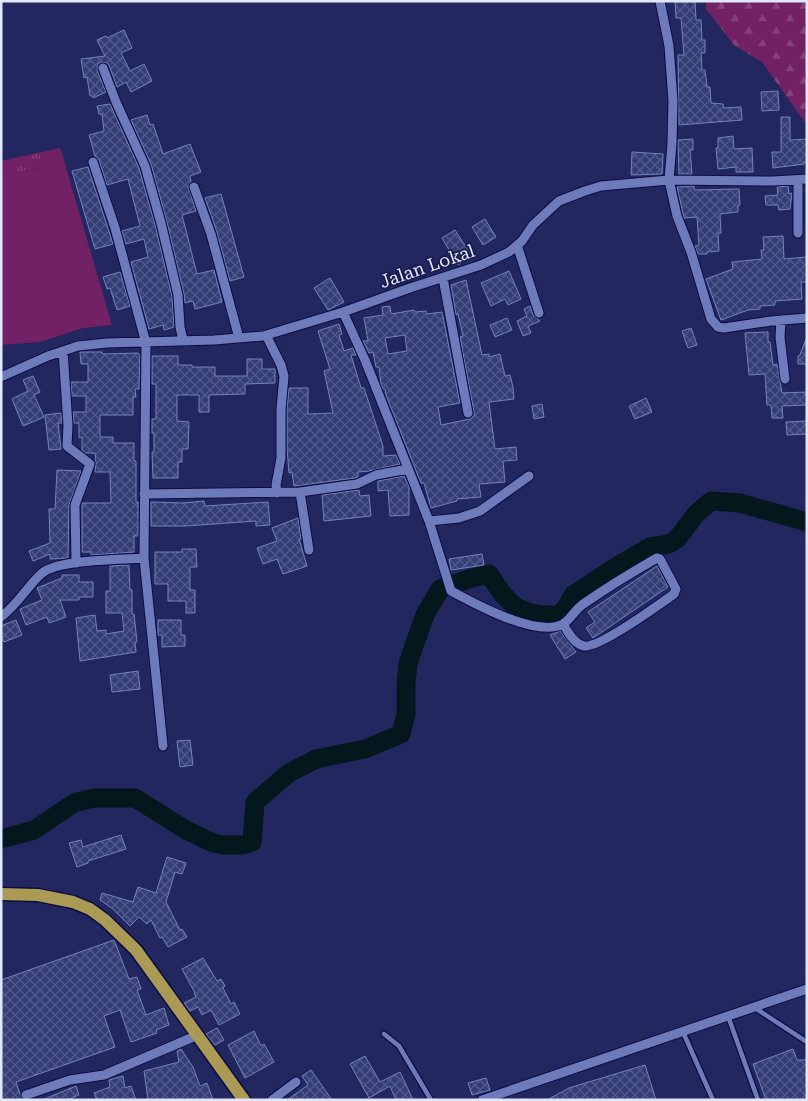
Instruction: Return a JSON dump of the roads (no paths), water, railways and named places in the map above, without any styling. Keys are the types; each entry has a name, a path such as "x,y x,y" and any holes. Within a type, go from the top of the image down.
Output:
{"main road":[{"path":"1,894 38,895 73,902 90,909 105,920 136,950 244,1100"}],"street":[{"path":"660,1 669,46 673,101 669,180 677,216 691,252 711,319 718,327 724,328 807,318"},
{"path":"104,68 116,102 145,166 178,295 180,327 183,340"},
{"path":"93,162 115,228 146,343 147,400 144,558 163,746"},
{"path":"798,233 802,179"},
{"name":"Jalan Lokal","path":"1,377 78,346 107,343 214,340 266,335 343,312 481,265 509,252 546,212 559,202 601,186 669,180 773,181 802,179"},
{"path":"194,187 211,234 238,338"},
{"path":"517,245 539,313"},
{"path":"443,278 468,413"},
{"path":"343,312 366,360 429,521 451,591 493,612 525,625 538,628 563,624 580,607 657,558 660,559 676,589 674,594 633,622 592,646 577,643 563,624"},
{"path":"781,320 780,337 785,379"},
{"path":"266,335 281,365 284,376 281,410 281,458 276,485 277,493"},
{"path":"63,351 68,425 67,446 90,464 75,505 76,564"},
{"path":"144,494 300,492 357,484 376,475 408,469"},
{"path":"429,521 459,518 475,513 488,506 529,476"},
{"path":"300,492 309,550"},
{"path":"1,617 16,604 47,569 57,565 144,558"},
{"path":"482,1100 807,989"},
{"path":"26,1095 70,1080 104,1075 198,1035"},
{"path":"272,1100 296,1082"}],"lane":[{"path":"754,1008 807,1042"},
{"path":"728,1016 758,1100"},
{"path":"682,1032 713,1100"},
{"path":"384,1034 399,1046 430,1100"}],"waterway":[{"path":"1,839 34,830 74,803 94,798 135,798 186,830 213,843 243,845 252,842 255,802 289,773 316,759 365,749 401,734 406,714 408,663 425,615 440,589 489,574 503,594 516,607 534,614 559,615 566,608 573,595 616,567 650,547 669,544 677,539 696,514 711,501 740,503 807,522"}]}
